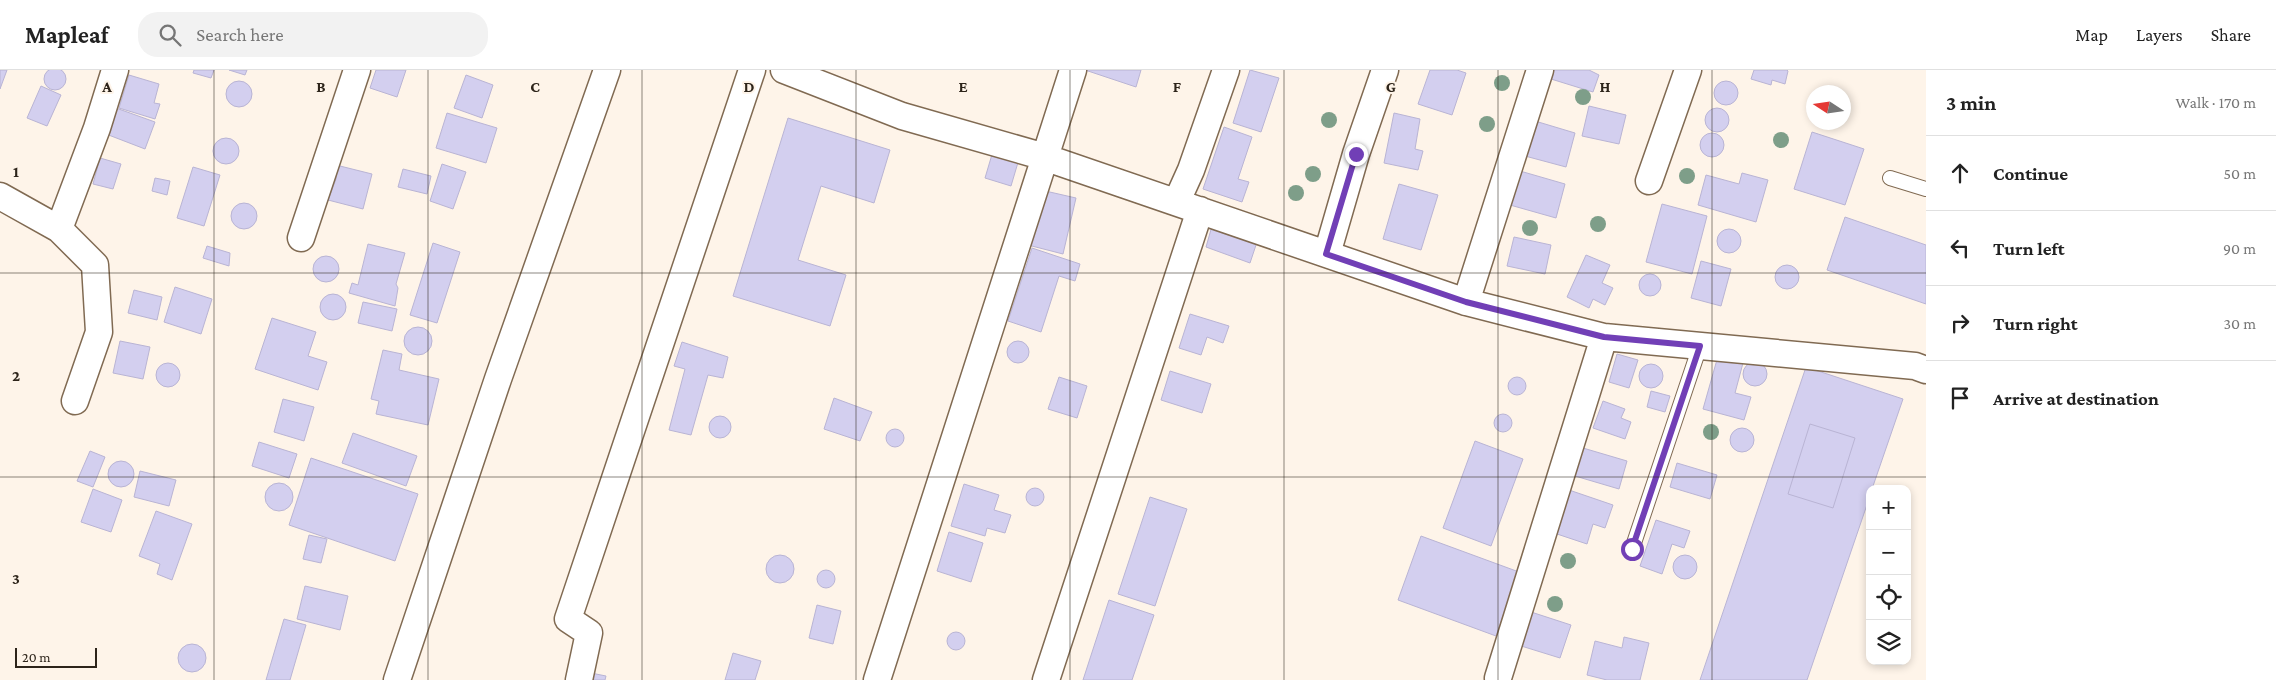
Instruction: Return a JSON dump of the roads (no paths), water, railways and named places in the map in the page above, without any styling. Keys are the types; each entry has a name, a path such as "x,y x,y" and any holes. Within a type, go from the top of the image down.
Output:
{"street":[{"path":"59,229 97,128 115,70"},
{"path":"301,238 357,70"},
{"path":"397,680 504,361 607,70"},
{"path":"578,680 589,633 568,620 752,70"},
{"path":"784,70 902,116 1045,158 1466,302 1604,337 1915,366 1926,370"},
{"path":"876,680 1073,70"},
{"path":"1046,680 1189,206 1191,170 1226,70"},
{"path":"1326,254 1356,154 1385,70"},
{"path":"1466,302 1540,70"},
{"path":"1649,181 1688,70"},
{"path":"0,196 59,229 95,265 100,332 75,401"},
{"path":"1500,679 1604,337"}],"lane":[{"path":"1890,178 1926,189"},
{"path":"1632,549 1700,346"}]}
